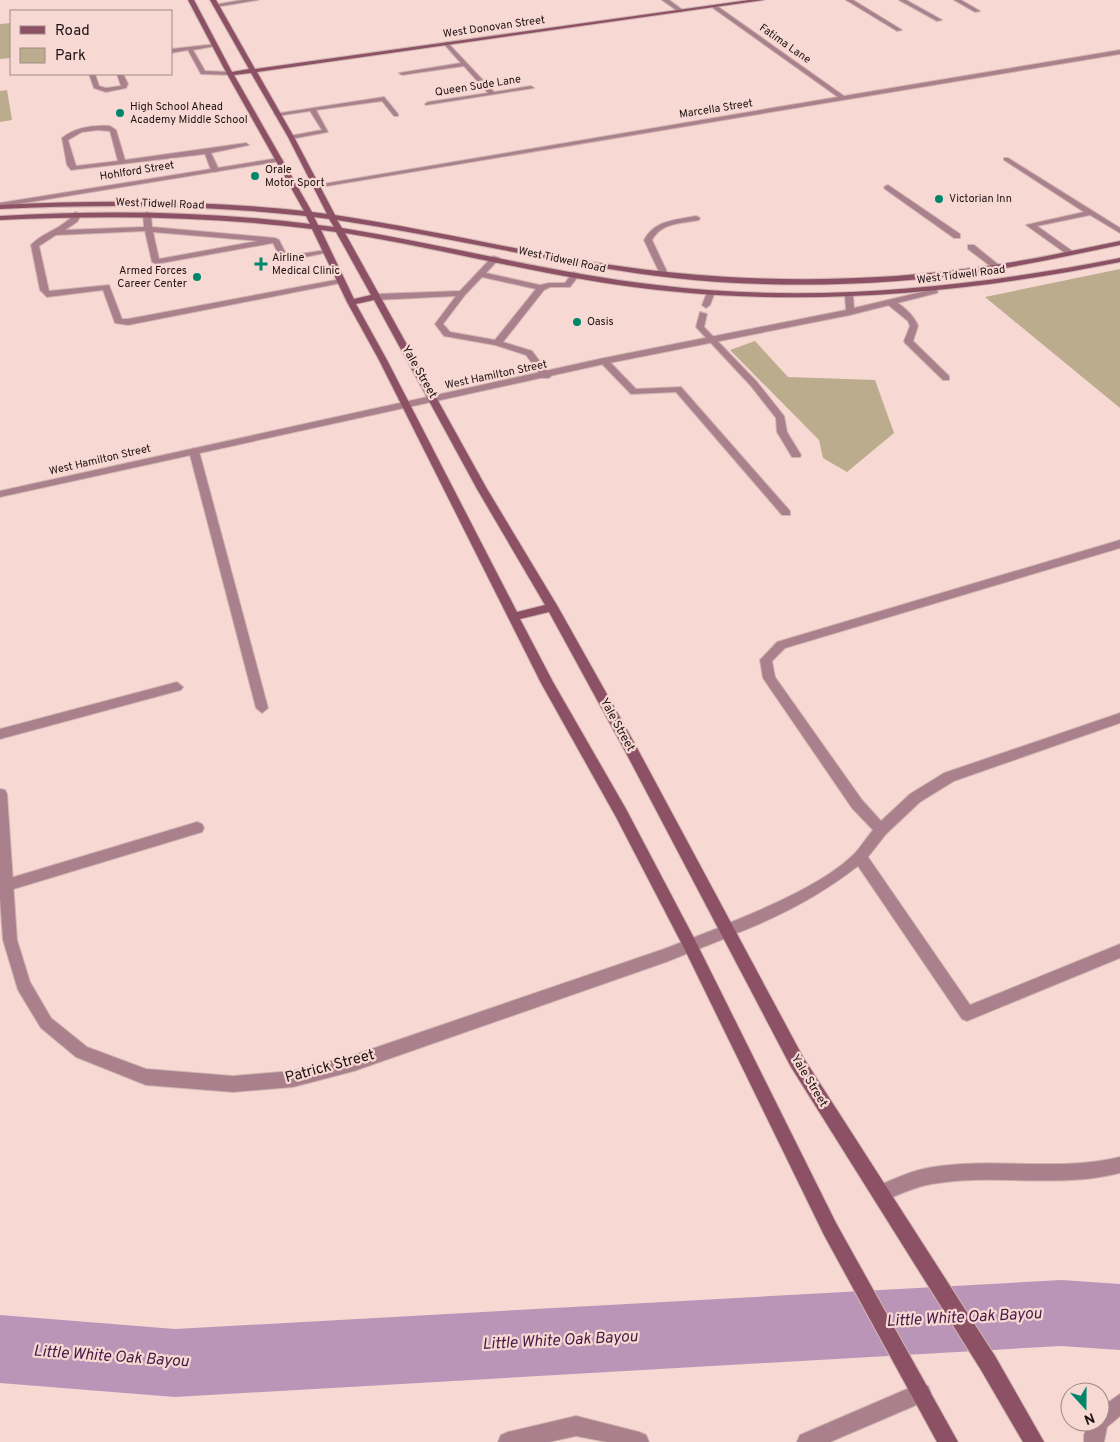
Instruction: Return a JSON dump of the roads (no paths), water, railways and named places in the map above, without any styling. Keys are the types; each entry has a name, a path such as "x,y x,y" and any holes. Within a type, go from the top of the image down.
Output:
{"main road":[{"name":"Yale Street","path":"191,0 230,74 304,202 308,215 340,281 552,691 621,813 690,945 830,1229 948,1442"},
{"name":"West Donovan Street","path":"230,74 761,0"},
{"name":"Yale Street","path":"214,2 291,137 315,186 435,400 482,489 552,607 679,838 726,931 797,1062 932,1273 1034,1442"},
{"path":"218,22 225,21"},
{"path":"203,24 210,23"},
{"path":"65,214 70,203"},
{"name":"West Tidwell Road","path":"0,206 70,203 151,203 245,207 333,217 586,263 664,274 726,280 846,280 943,274 1120,243"},
{"name":"West Tidwell Road","path":"0,218 65,214 147,214 238,218 340,230 496,258 608,281 711,292 849,295 934,291 1044,276 1120,260"},
{"path":"1071,253 1090,267"},
{"path":"576,274 586,263"},
{"path":"846,280 849,295"},
{"path":"351,302 376,297"},
{"path":"514,617 552,607"}],"street":[{"path":"214,2 255,0"},
{"path":"664,0 680,12"},
{"path":"849,0 899,30"},
{"path":"902,0 938,20"},
{"path":"957,0 977,10"},
{"name":"Fatima Lane","path":"715,7 843,98"},
{"path":"447,44 493,94"},
{"path":"172,51 214,45"},
{"path":"190,49 203,73 230,74"},
{"name":"Marcella Street","path":"315,186 1120,52"},
{"path":"402,74 466,64"},
{"path":"92,75 96,87 106,90 124,86 125,84 120,75"},
{"name":"Queen Sude Lane","path":"428,104 531,88"},
{"path":"278,114 384,99 396,115"},
{"path":"291,137 326,131 312,109"},
{"path":"122,162 113,130 110,128 83,130 64,139 71,165 74,168 207,152 246,145"},
{"path":"207,152 215,170"},
{"path":"1006,159 1120,232"},
{"name":"Hohlford Street","path":"0,206 279,160"},
{"path":"888,187 957,236"},
{"path":"1071,253 1030,225 1090,213"},
{"path":"78,214 68,226 40,238 34,244 44,290 47,294 106,287 118,321 128,322 340,281"},
{"path":"147,214 148,229 156,262 275,240"},
{"path":"664,274 648,240 651,233 654,228 661,225 696,218"},
{"path":"52,234 148,229 275,240"},
{"path":"275,240 285,260 326,252"},
{"path":"970,247 996,266"},
{"path":"496,258 482,275 462,293 439,324 447,334 497,343 529,353 546,376"},
{"path":"497,343 541,288 549,285 568,285 576,274"},
{"path":"482,275 541,288"},
{"name":"West Hamilton Street","path":"0,494 546,376 604,361 850,312 934,291"},
{"path":"711,292 700,327 710,340 754,384 781,418 782,432 796,455"},
{"path":"376,297 462,293"},
{"path":"849,295 850,312"},
{"path":"890,302 912,320 914,326 908,341 946,378"},
{"path":"604,361 634,392 678,389 786,513"},
{"path":"194,451 262,708"},
{"path":"881,830 857,804 769,678 766,660 781,645 1120,544"},
{"path":"0,734 177,687"},
{"name":"Patrick Street","path":"0,794 10,940 23,985 46,1024 82,1052 146,1077 233,1084 293,1079 354,1063 690,945 757,919 823,885 860,857 881,830 916,798 949,777 1120,718"},
{"path":"7,884 197,828"},
{"path":"860,857 967,1014 1120,951"},
{"path":"881,1193 914,1180 952,1173 1081,1173 1100,1171 1120,1165"},
{"path":"806,1442 921,1393"},
{"path":"1110,1412 1120,1404"},
{"path":"508,1442 576,1426 606,1432 639,1442"}],"waterway":[{"name":"Little White Oak Bayou","path":"0,1349 175,1363 1061,1313 1120,1317"}],"place":[{"name":"High School Ahead Academy Middle School","path":"120,113"},
{"name":"Orale Motor Sport","path":"255,176"},
{"name":"Victorian Inn","path":"939,199"},
{"name":"Airline Medical Clinic","path":"261,264"},
{"name":"Armed Forces Career Center","path":"197,277"},
{"name":"Oasis","path":"577,322"}]}
